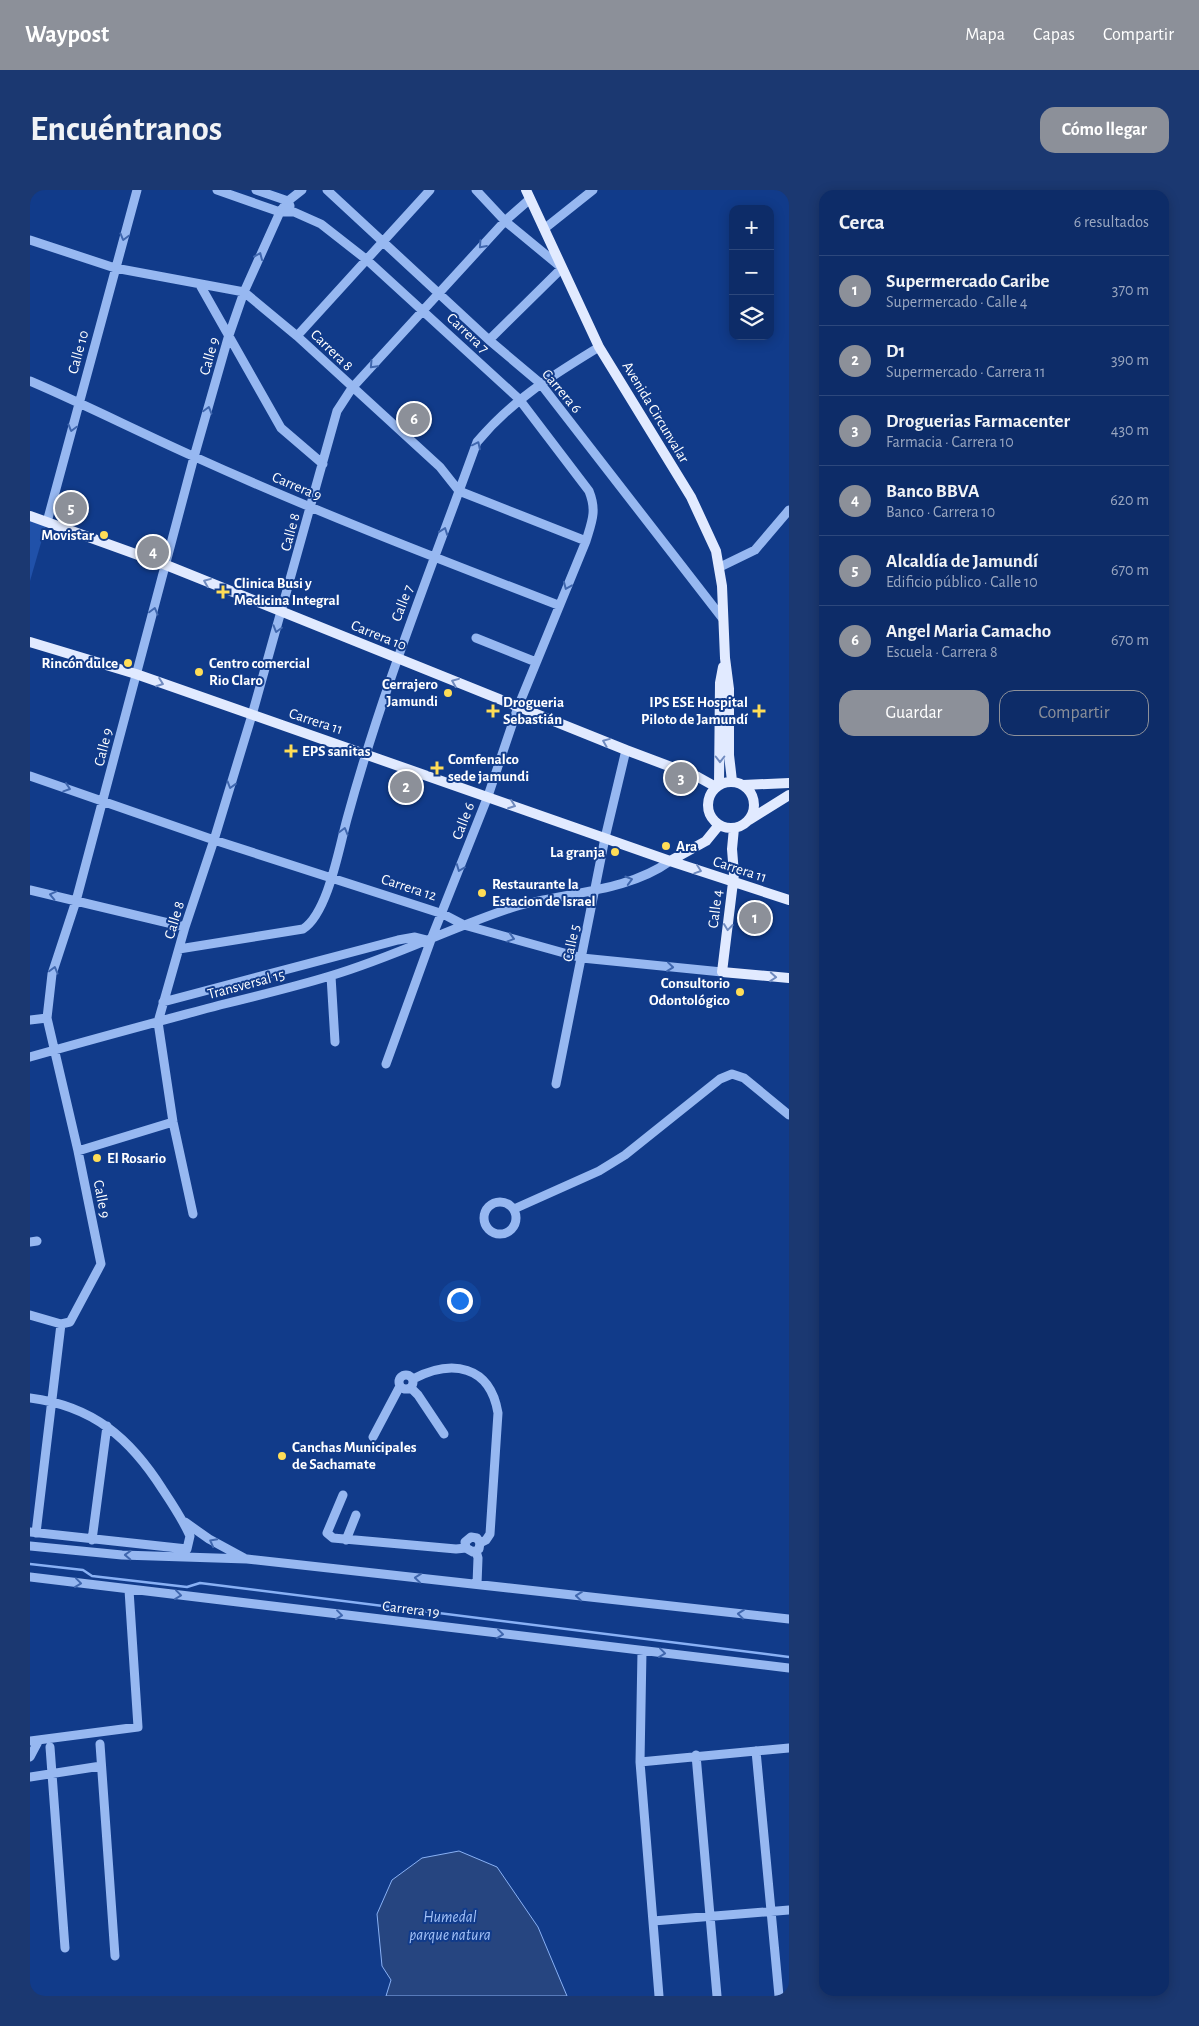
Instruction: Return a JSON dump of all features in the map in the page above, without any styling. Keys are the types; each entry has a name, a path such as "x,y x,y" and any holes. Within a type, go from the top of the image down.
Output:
{"main road":[{"name":"Avenida Circunvalar","path":"528,194 599,347 695,504 709,532 720,567 725,658 729,688 718,786"},
{"name":"Carrera 10","path":"30,516 166,565 718,786"},
{"name":"Carrera 11","path":"30,642 136,674 670,861 789,900"},
{"name":"Avenida Circunvalar","path":"724,735 732,781"},
{"path":"727,827 709,814 707,807 711,792 718,786 732,781 743,785 753,797 753,814 748,821"},
{"path":"743,785 789,783"},
{"path":"670,861 727,827 748,821 789,795"},
{"name":"Calle 4","path":"722,972 733,882 732,849 727,827"},
{"name":"Carrera 12","path":"722,972 789,978"}],"street":[{"name":"Calle 10","path":"47,522 136,190"},
{"name":"Carrera 7","path":"217,190 280,212 294,212 321,224 368,260 519,399 589,491 594,504"},
{"path":"256,190 288,201 294,212"},
{"name":"Calle 9","path":"33,1533 66,1323 101,1264 78,1150 47,1018 52,974 76,901 104,800 194,457 228,338 244,292 280,212 288,201 301,190"},
{"name":"Carrera 6","path":"327,190 382,243 489,340 540,383 723,619"},
{"path":"297,336 430,190"},
{"path":"476,190 505,220 562,268 489,340"},
{"path":"544,229 593,190"},
{"name":"Calle 8","path":"158,1022 185,927 252,716 337,410 352,388 528,194"},
{"name":"Carrera 8","path":"30,240 115,268 244,292 297,336 440,467 459,491"},
{"path":"200,284 228,338 281,428 322,464"},
{"name":"Calle 7","path":"179,949 303,929 311,924 318,914 331,878 365,753 396,658 477,442 492,424 519,399 540,383 599,347"},
{"name":"Carrera 9","path":"30,381 79,402 194,457 311,507 434,558 558,605"},
{"path":"459,491 586,541"},
{"name":"Calle 6","path":"386,1064 429,938 443,914 488,796 518,707 558,605 586,541 593,519 594,504"},
{"path":"720,567 755,550 789,510"},
{"path":"476,638 536,662"},
{"name":"Calle 5","path":"556,1084 605,838 626,750"},
{"name":"Carrera 12","path":"30,776 104,800 214,840 443,914 464,925 582,958 722,972"},
{"path":"464,925 513,907 596,889 644,876 670,861"},
{"path":"30,890 185,927"},
{"name":"Transversal 15","path":"30,1057 331,976 397,953 429,938 464,925"},
{"path":"163,1002 398,940 415,937 429,938"},
{"path":"331,976 335,1042"},
{"path":"30,1020 47,1018"},
{"path":"158,1022 173,1122 193,1214"},
{"path":"514,1209 608,1166 642,1142 720,1079 732,1074 744,1078 789,1116"},
{"path":"78,1150 173,1122"},
{"path":"30,1315 66,1323"},
{"path":"343,1495 327,1533 333,1538 466,1548 470,1552 486,1540 490,1534 498,1414 496,1398 482,1378 465,1369 433,1370 412,1384"},
{"path":"373,1437 400,1386 399,1382 402,1377 408,1376 444,1434"},
{"path":"30,1398 53,1401 71,1407 108,1426 120,1436 147,1465 183,1520 190,1536 187,1549 179,1557"},
{"path":"92,1540 108,1426"},
{"path":"346,1540 356,1515"},
{"path":"183,1520 209,1539 247,1559"},
{"path":"33,1533 187,1549"},
{"path":"466,1548 465,1542 471,1536 477,1538 477,1584"},
{"path":"30,1546 122,1555 247,1559 789,1619"},
{"name":"Carrera 19","path":"30,1578 789,1668"},
{"path":"30,1757 35,1741 138,1727 129,1590"},
{"path":"642,1651 640,1762 659,1996"},
{"path":"100,1744 115,1956"},
{"path":"50,1747 65,1948"},
{"path":"640,1762 696,1755 789,1748"},
{"path":"756,1750 778,1996"},
{"path":"696,1755 717,1996"},
{"path":"30,1778 101,1766"},
{"path":"653,1921 789,1910"}],"shaded area":[{"path":"30,516 47,522 30,581"}],"water":[{"name":"Humedal parque natura","path":"459,1851 497,1867 538,1927 567,1996 386,1996 391,1980 382,1966 377,1914 392,1880 422,1858"}],"waterway":[{"path":"30,1564 83,1570 92,1576 187,1587 200,1583 789,1657"}],"place":[{"name":"Angel Maria Camacho","path":"414,419"},
{"name":"Alcaldía de Jamundí","path":"71,508"},
{"name":"Movistar","path":"104,535"},
{"name":"Banco BBVA","path":"153,552"},
{"name":"Clinica Busi y Medicina Integral","path":"223,592"},
{"name":"Rincón dulce","path":"128,663"},
{"name":"Centro comercial Rio Claro","path":"199,672"},
{"name":"Cerrajero Jamundi","path":"448,693"},
{"name":"Drogueria Sebastián","path":"493,711"},
{"name":"IPS ESE Hospital Piloto de Jamundí","path":"759,711"},
{"name":"EPS sanitas","path":"291,751"},
{"name":"Comfenalco sede jamundi","path":"437,768"},
{"name":"Droguerias Farmacenter","path":"681,778"},
{"name":"D1","path":"406,787"},
{"name":"Ara","path":"666,846"},
{"name":"La granja","path":"615,852"},
{"name":"Restaurante la Estacion de Israel","path":"482,893"},
{"name":"Supermercado Caribe","path":"755,918"},
{"name":"Consultorio Odontológico","path":"740,992"},
{"name":"El Rosario","path":"97,1158"},
{"name":"Canchas Municipales de Sachamate","path":"282,1456"}]}
